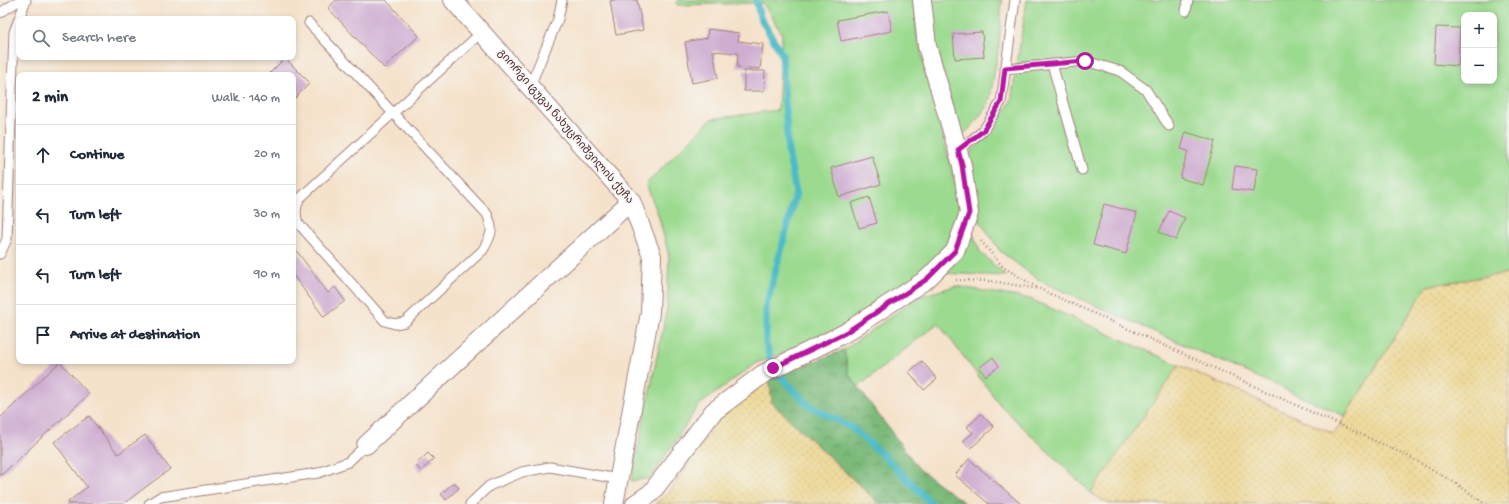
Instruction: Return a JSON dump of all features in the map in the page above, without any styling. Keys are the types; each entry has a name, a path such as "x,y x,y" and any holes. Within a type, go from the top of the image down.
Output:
{"street":[{"name":"გიორგი (გუგა) ნახუცრიშვილის ქუჩა","path":"453,0 631,201 652,256 650,313 614,504"},
{"path":"635,504 651,493 713,412 763,374 845,333 927,279 955,251 969,213 962,165 927,46 922,0"},
{"path":"366,445 631,201"}],"lane":[{"path":"0,13 20,0"},
{"path":"20,16 26,0"},
{"path":"530,86 558,19 562,0"},
{"path":"958,150 983,131 1001,102 1015,0"},
{"path":"1186,11 1188,0"},
{"path":"296,218 298,223 385,321 395,324 405,322 484,250 491,236 492,226 486,214 309,23"},
{"path":"0,254 6,239 14,32 16,27"},
{"path":"296,211 299,199 482,32"},
{"path":"1005,68 1085,61 1120,71 1146,90 1169,126"},
{"path":"1052,64 1082,170"},
{"path":"149,504 160,497 323,472 348,462 366,445"},
{"path":"470,504 489,486 529,471 550,467 618,478"}],"path":[{"path":"969,213 981,243 1003,267 1040,289 1404,454 1457,484 1484,504"},
{"path":"927,279 990,281 1040,289"}],"green space":[{"path":"677,0 915,0 917,36 962,210 948,245 922,274 824,339 756,363 698,406 651,478 631,481 667,309 669,256 658,214 646,184 711,119 778,110 782,34 763,3 677,5"},
{"path":"931,0 1002,0 999,46 989,103 974,124 961,137 933,36"},
{"path":"1027,0 1509,0 1509,273 1427,286 1345,416 1040,281 1000,251 980,221 968,155 986,137 1011,102"},
{"path":"970,226 980,252 1006,276 939,273"},
{"path":"955,286 1030,299 1179,365 1091,493 1001,406 938,323 858,387 849,375 844,350 918,297"},
{"path":"844,350 849,375 919,469 966,504 879,504 772,403 769,379"}],"sand":[{"path":"1509,273 1509,504 1109,504 1091,493 1179,365 1334,434 1427,286"},
{"path":"769,379 772,403 879,504 655,504 669,493 716,422"}],"building":[{"path":"336,0 386,0 419,36 384,68 328,8"},
{"path":"637,0 643,30 616,35 610,1"},
{"path":"888,11 892,31 841,41 837,20"},
{"path":"1436,27 1460,28 1458,66 1434,64"},
{"path":"708,29 739,33 738,41 763,44 760,69 737,67 738,53 713,51 718,78 692,83 685,42 707,38"},
{"path":"982,32 984,57 955,59 953,34"},
{"path":"283,60 287,60 310,83 296,97 296,72 271,72"},
{"path":"744,71 765,71 764,91 744,91"},
{"path":"1186,132 1215,141 1203,185 1180,178 1188,151 1181,149"},
{"path":"872,156 881,184 839,197 831,168"},
{"path":"1235,166 1257,169 1254,192 1232,189"},
{"path":"869,197 877,223 859,228 851,203"},
{"path":"1104,204 1137,213 1126,254 1093,245"},
{"path":"1169,211 1185,218 1176,240 1159,232"},
{"path":"296,250 328,293 335,287 345,301 324,317 296,279"},
{"path":"993,357 999,366 986,376 979,368"},
{"path":"922,361 937,379 924,390 909,372"},
{"path":"58,364 62,364 89,394 0,476 0,418"},
{"path":"981,414 994,427 970,449 963,441 973,433 967,427"},
{"path":"89,416 118,454 145,435 170,469 123,504 69,504 68,502 87,487 54,442"},
{"path":"428,453 434,459 421,471 415,465"},
{"path":"969,459 1021,504 989,504 955,475"},
{"path":"454,482 459,488 446,500 441,494"}],"waterway":[{"path":"756,0 760,17 782,54 788,151 796,193 766,307 766,343 773,368 808,405 852,428 884,456 932,504"}],"route":[{"path":"773,368 845,333 927,279 955,251 969,213 962,165 958,150 983,131 1001,102 1005,68 1085,61"}]}
